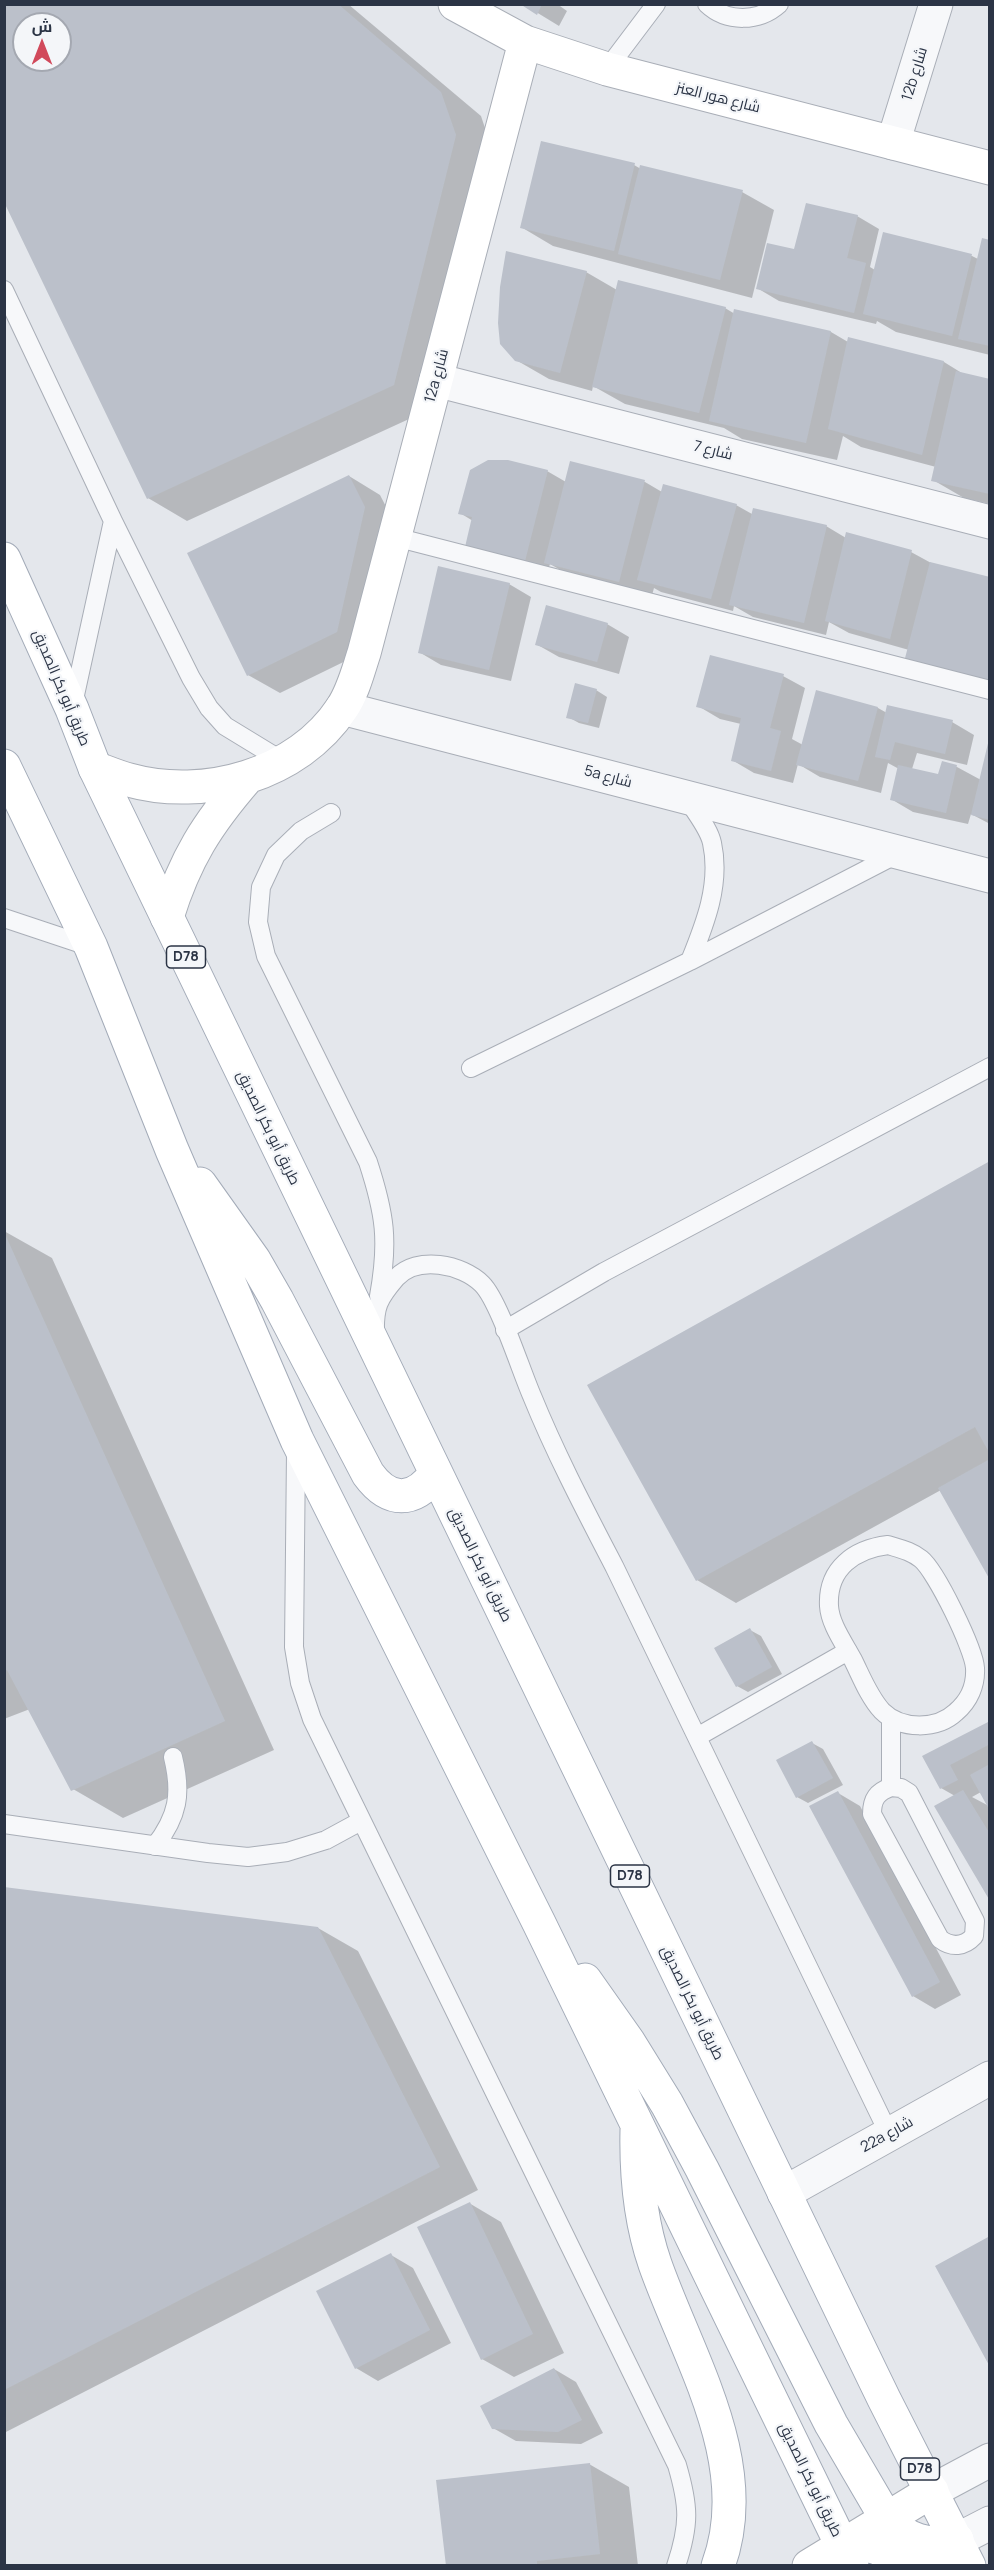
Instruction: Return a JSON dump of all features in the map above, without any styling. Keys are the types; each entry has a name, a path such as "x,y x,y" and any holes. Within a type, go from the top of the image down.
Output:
{"main road":[{"name":"شارع هور العنز","path":"455,4 525,42 607,69 990,168"},
{"name":"12a شارع","path":"342,708 354,683 364,653 525,42"},
{"name":"طريق أبو بكر الصديق","path":"4,559 72,709 94,768 884,2399 963,2553"},
{"path":"94,768 131,780 170,786 208,785 247,778 284,762 316,738 342,708"},
{"name":"طريق أبو بكر الصديق","path":"4,766 91,947 172,1150 297,1440 539,1923 847,2556"},
{"path":"166,917 179,879 197,842 220,809 247,778"},
{"path":"172,1150 201,1185 254,1260 368,1474 378,1488 393,1495 410,1495 425,1488 435,1474"},
{"path":"539,1923 598,1998 667,2104 831,2424 886,2518 897,2531 911,2539 942,2544 963,2553"},
{"path":"637,2122 636,2169 642,2217 654,2263 718,2426 728,2471 728,2516 718,2565"},
{"path":"809,2565 847,2556 886,2518 932,2491"},
{"path":"847,2556 856,2543 872,2545 885,2551 900,2565"},
{"path":"916,2565 963,2553"}],"street":[{"name":"12b شارع","path":"893,143 936,4"},
{"name":"شارع 7","path":"436,380 990,522"},
{"name":"5a شارع","path":"342,708 990,876"},
{"name":"22a شارع","path":"784,2193 990,2078"},
{"path":"932,2491 990,2460"},
{"path":"963,2553 990,2523"}],"lane":[{"path":"607,69 656,4"},
{"path":"707,4 725,15 741,19 757,17 779,4"},
{"path":"4,290 113,522 191,678 209,708 225,726 284,762"},
{"path":"72,709 113,522"},
{"path":"395,537 990,690"},
{"path":"687,798 712,841 714,878 708,915 690,962"},
{"path":"331,813 301,831 276,855 261,887 258,922 266,956 350,1123 372,1172 386,1230 385,1264 375,1328 376,1352"},
{"path":"471,1068 690,962 899,853"},
{"path":"4,918 91,947"},
{"path":"505,1330 604,1272 990,1066"},
{"path":"379,1298 399,1275 428,1264 458,1268 483,1285 572,1484 698,1737 889,2134"},
{"path":"297,1440 292,1609 300,1683 312,1719 677,2465 687,2498 686,2536 676,2565"},
{"path":"888,1545 907,1550 923,1561 935,1576 972,1653 975,1669 974,1686 967,1702 955,1714 940,1722 916,1725 891,1718 875,1702 848,1651 829,1607 831,1587 838,1570 852,1556 869,1547 888,1545"},
{"path":"698,1737 848,1651"},
{"path":"891,1718 891,1787"},
{"path":"155,1846 175,1813 178,1775 173,1757"},
{"path":"891,1787 909,1792 975,1921 974,1936 962,1945 947,1944 940,1939 872,1814 872,1804 876,1796 891,1787"},
{"path":"4,1824 248,1857 287,1852 326,1840 361,1821"}],"building":[{"path":"4,4 338,4 441,92 456,135 394,385 147,499 4,202"},
{"path":"520,4 542,4 537,15"},
{"path":"541,141 635,163 614,251 520,228"},
{"path":"640,165 743,190 720,280 618,254"},
{"path":"806,203 858,215 847,258 866,263 854,313 756,289 767,243 794,249"},
{"path":"883,232 972,254 952,336 863,314"},
{"path":"982,238 990,240 990,346 958,339"},
{"path":"506,251 587,271 560,373 515,361 500,344 498,323 500,287"},
{"path":"618,280 726,307 699,413 592,387"},
{"path":"734,309 831,331 806,443 709,421"},
{"path":"848,337 944,361 922,455 828,429"},
{"path":"956,371 990,379 990,494 931,481"},
{"path":"488,460 508,460 548,470 525,561 465,547 472,517 458,514 470,470"},
{"path":"570,461 645,480 619,582 544,563"},
{"path":"349,475 365,507 337,632 247,676 187,553"},
{"path":"663,484 737,504 711,599 637,580"},
{"path":"753,508 827,525 804,623 729,605"},
{"path":"846,532 912,550 890,639 825,621"},
{"path":"930,562 990,577 989,683 904,662"},
{"path":"438,566 510,583 489,670 418,653"},
{"path":"546,605 608,623 597,662 535,645"},
{"path":"710,655 784,674 770,728 781,731 771,771 731,761 741,718 696,707"},
{"path":"575,683 597,689 588,723 566,718"},
{"path":"816,690 878,707 858,781 796,765"},
{"path":"887,705 953,720 945,754 895,742 890,760 875,757"},
{"path":"990,739 990,820 971,815"},
{"path":"942,761 957,765 946,813 890,800 898,765 938,774"},
{"path":"990,1161 990,1454 975,1427 696,1581 587,1385"},
{"path":"4,1232 225,1721 71,1791 7,1670 4,1671"},
{"path":"990,1459 990,1580 938,1488"},
{"path":"750,1628 772,1667 736,1687 714,1648"},
{"path":"990,1721 990,1744 950,1765 958,1780 940,1789 922,1756"},
{"path":"812,1741 833,1778 796,1798 776,1760"},
{"path":"990,1764 990,1811 970,1775"},
{"path":"963,1790 990,1834 990,1901 934,1806"},
{"path":"838,1791 940,1982 912,1997 809,1806"},
{"path":"4,1887 318,1927 440,2167 4,2390"},
{"path":"470,2202 533,2334 481,2360 417,2227"},
{"path":"990,2236 990,2367 935,2266"},
{"path":"391,2253 430,2330 355,2369 316,2291"},
{"path":"554,2368 582,2420 558,2432 492,2429 480,2406"},
{"path":"590,2463 600,2554 537,2561 537,2566 446,2566 436,2480"}]}
